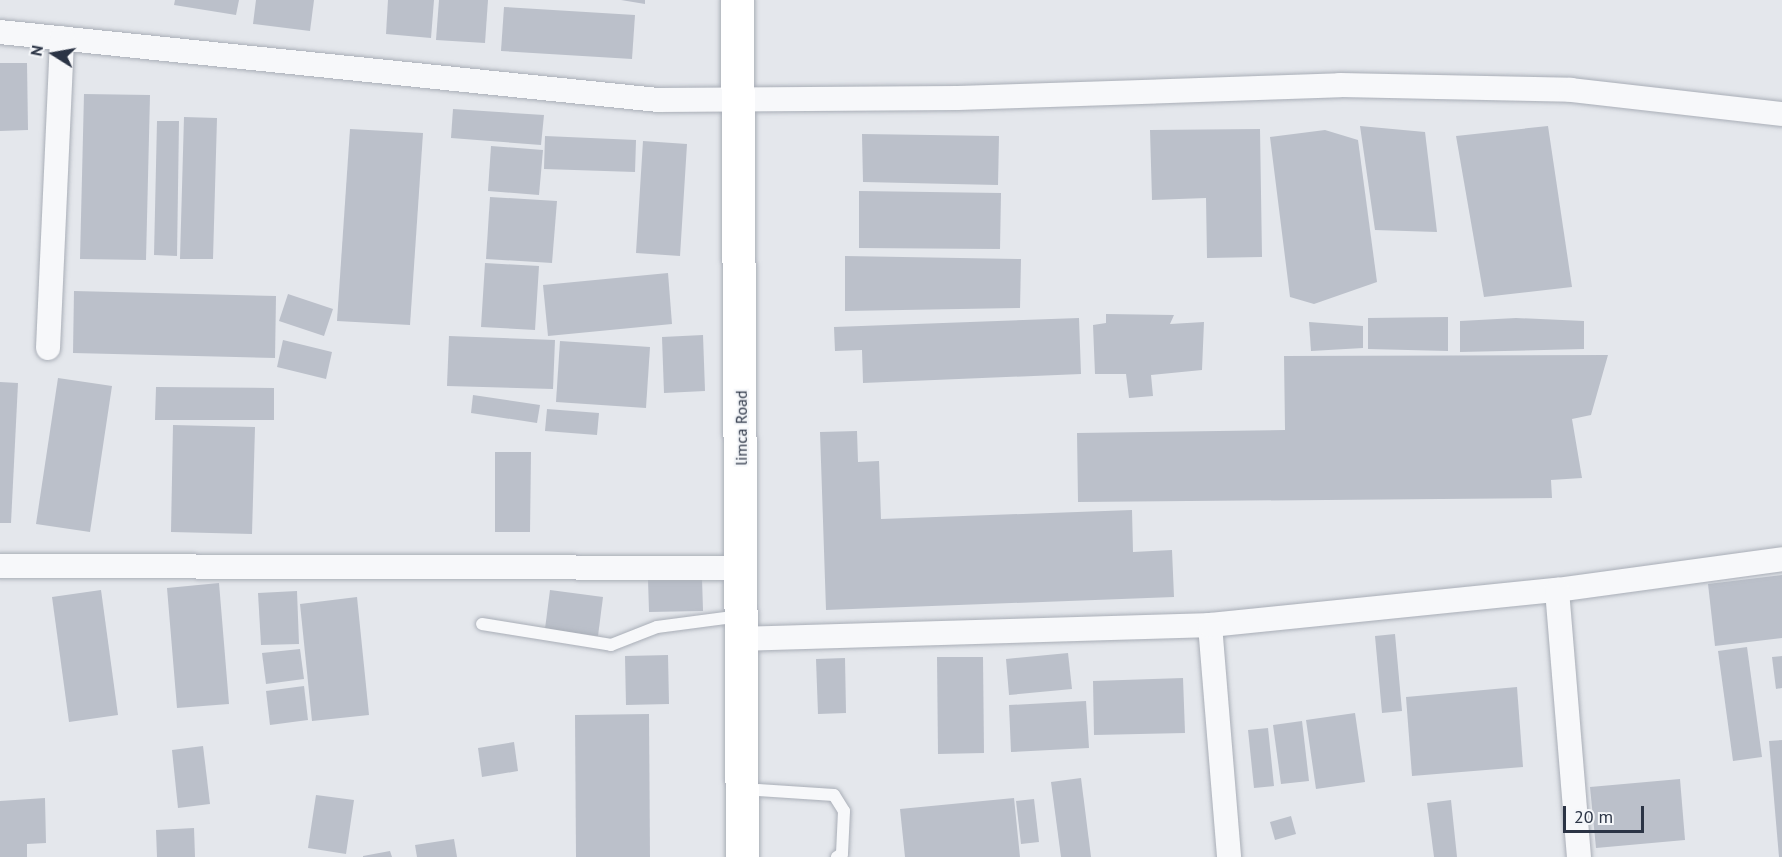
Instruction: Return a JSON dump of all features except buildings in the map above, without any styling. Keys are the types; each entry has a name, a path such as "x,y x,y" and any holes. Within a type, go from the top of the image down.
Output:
{"main road":[{"name":"limca Road","path":"737,0 742,857"}],"street":[{"path":"0,32 658,100 738,102 1340,85 1571,90 1782,114"},
{"path":"48,348 62,38"},
{"path":"741,628 1210,625 1557,590 1782,559"},
{"path":"0,566 742,568"},
{"path":"1557,590 1579,857"},
{"path":"1210,625 1229,857"}],"lane":[{"path":"482,624 611,645 657,627 741,628"},
{"path":"742,789 834,795 844,812 842,854 837,857"}]}
